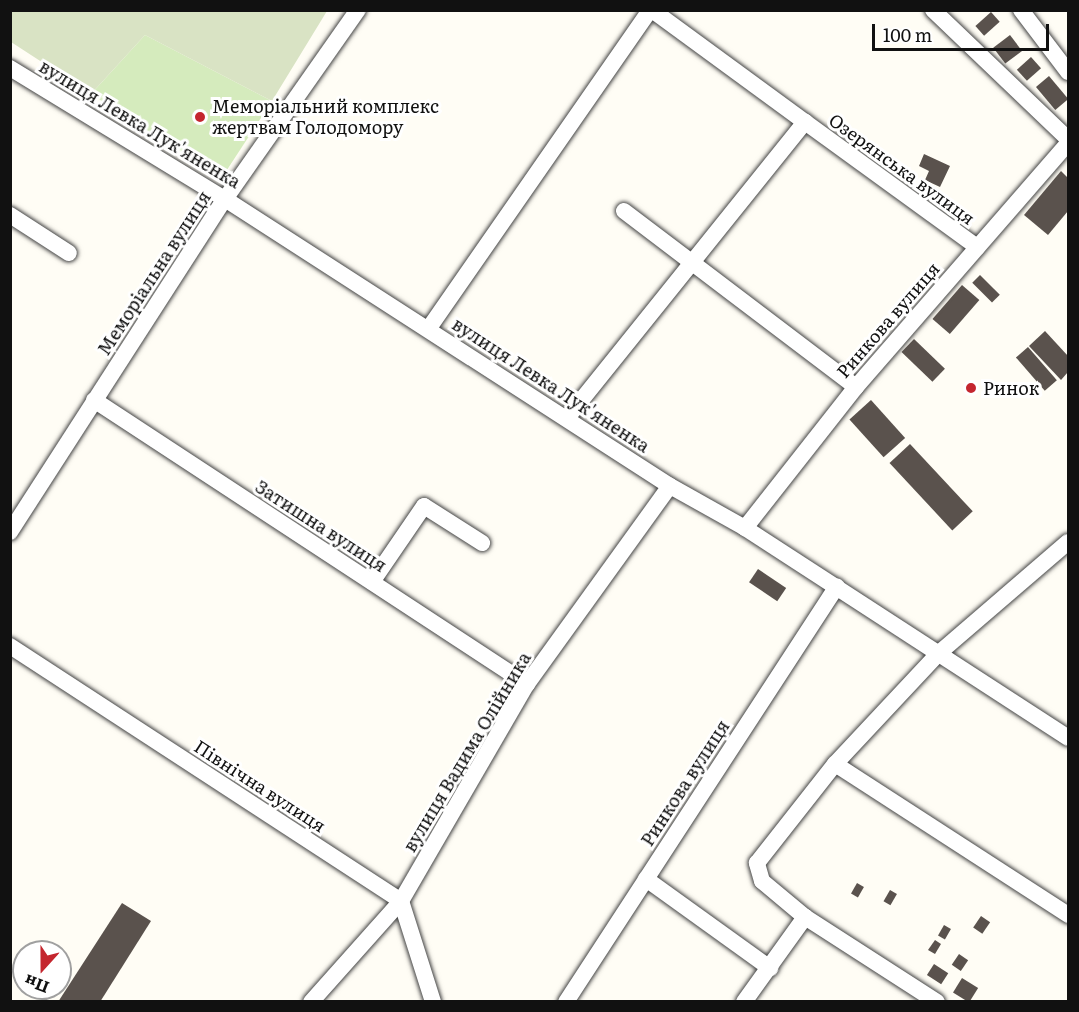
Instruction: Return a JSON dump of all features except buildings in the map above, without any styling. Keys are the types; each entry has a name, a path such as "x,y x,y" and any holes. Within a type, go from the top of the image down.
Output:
{"street":[{"name":"Меморіальна вулиця","path":"10,532 225,199 358,10"},
{"name":"Озерянська вулиця","path":"651,10 976,248"},
{"path":"429,328 651,10"},
{"path":"933,10 1068,141"},
{"path":"1021,10 1068,72"},
{"name":"вулиця Левка Лук'яненка","path":"10,68 225,199 429,328 670,486 745,528 837,586 1068,738"},
{"name":"Озерянська вулиця","path":"567,418 805,122"},
{"name":"Ринкова вулиця","path":"745,528 856,387 1068,141"},
{"path":"624,210 856,387"},
{"path":"10,215 69,253"},
{"name":"Затишна вулиця","path":"94,400 527,684"},
{"name":"вулиця Вадима Олійника","path":"311,1002 401,902 527,684 670,486"},
{"path":"372,582 424,506 482,543"},
{"path":"937,1002 805,917 762,881 757,863 835,764 939,653 1068,542"},
{"name":"Ринкова вулиця","path":"566,1002 837,586"},
{"name":"Північна вулиця","path":"10,646 401,902"},
{"path":"835,764 1068,915"},
{"path":"646,879 770,968"},
{"path":"401,902 433,1002"},
{"path":"744,1002 805,917"}],"green space":[{"path":"10,11 327,11 272,101 145,35 91,94 11,42"},
{"path":"145,35 272,101 221,179 91,94"}],"place":[{"name":"Меморіальний комплекс жертвам Голодомору","path":"200,117"},
{"name":"Ринок","path":"971,388"}]}
